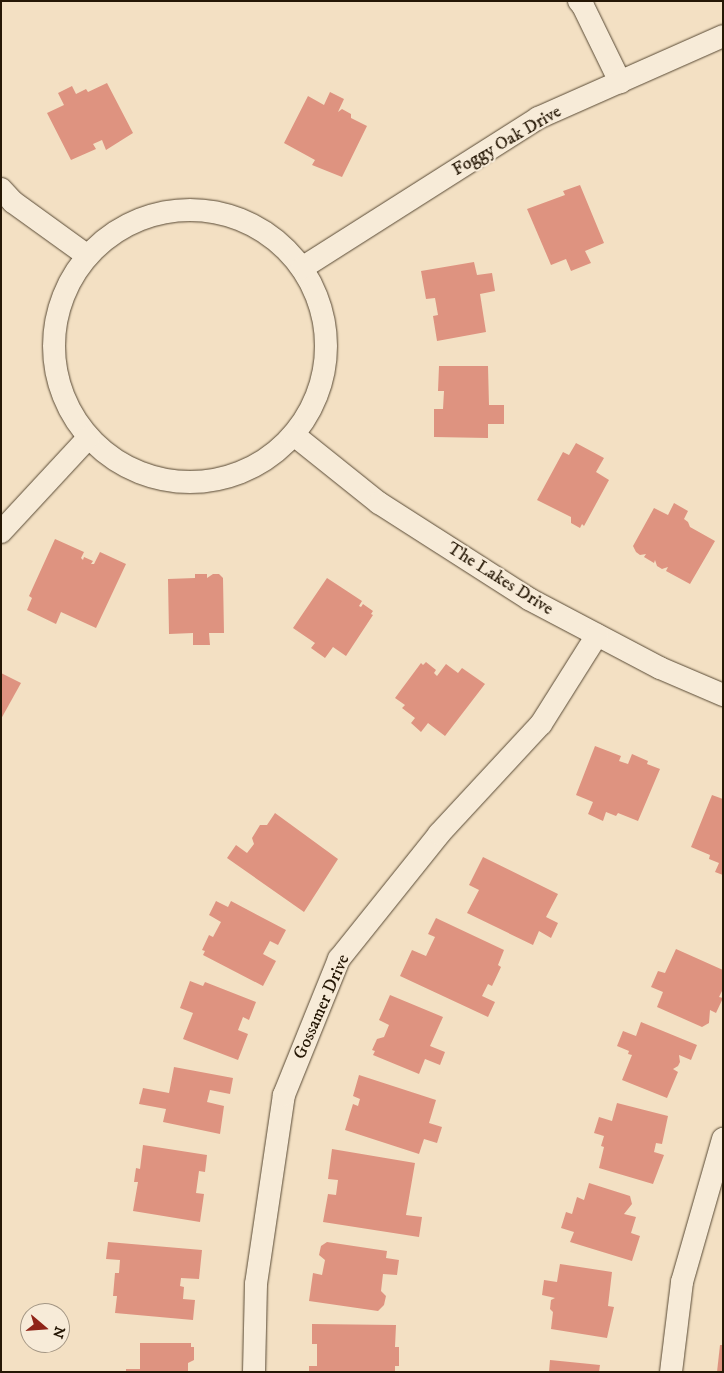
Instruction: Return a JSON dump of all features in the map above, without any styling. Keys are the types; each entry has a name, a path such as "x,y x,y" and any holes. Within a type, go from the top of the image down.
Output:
{"street":[{"path":"579,1 620,82"},
{"name":"Foggy Oak Drive","path":"302,268 538,118 723,36"},
{"path":"1,189 13,202 88,256"},
{"path":"198,209 238,218 274,238 302,268 322,308 327,353 317,397 294,435 258,465 214,481 168,482 124,466 88,438 67,405 55,367 55,327 66,290 88,256 119,230 157,214 198,209"},
{"name":"The Lakes Drive","path":"294,435 379,503 528,599 660,668 723,695"},
{"path":"1,532 88,438"},
{"name":"Gossamer Drive","path":"254,1372 256,1284 284,1095 339,959 439,834 541,724 597,635"},
{"path":"671,1372 682,1282 723,1139"}],"building":[{"path":"107,83 133,133 106,150 102,140 93,144 96,149 71,160 47,113 64,105 58,93 72,86 76,94 86,89 88,92"},
{"path":"330,92 344,99 338,112 342,109 351,114 351,118 367,126 342,177 312,165 315,160 284,143 308,96 324,105"},
{"path":"580,185 604,243 585,251 591,263 571,271 566,259 551,265 527,209 565,195 563,191"},
{"path":"474,262 477,275 492,273 495,291 480,294 486,332 437,341 433,316 438,315 435,298 426,299 421,271"},
{"path":"439,366 488,366 489,405 504,405 504,424 488,424 488,438 434,437 434,409 443,409 444,391 438,391"},
{"path":"576,443 604,458 596,472 609,480 584,526 582,524 580,528 571,523 571,517 537,500 563,452 569,455"},
{"path":"674,503 688,511 684,519 690,527 715,541 690,584 666,571 668,567 662,569 657,566 655,560 654,563 644,557 646,554 640,555 633,546 654,508 668,515"},
{"path":"55,539 84,552 81,558 83,560 84,557 93,561 91,564 94,564 100,552 126,564 96,628 61,612 56,624 27,610 32,598 29,596"},
{"path":"195,574 207,574 207,578 213,574 219,574 223,578 224,633 209,633 210,645 193,645 193,633 169,634 168,579 195,578"},
{"path":"327,578 362,601 359,606 361,607 363,604 373,611 371,614 373,615 346,656 333,647 325,658 311,648 315,643 293,628"},
{"path":"426,662 436,670 434,673 437,676 446,664 458,673 462,668 485,684 445,736 428,723 421,732 411,723 415,718 402,708 405,705 395,698 421,663 423,665"},
{"path":"1,673 21,683 1,719"},
{"path":"595,746 621,756 619,761 628,764 632,754 648,761 647,764 660,769 638,821 618,813 616,816 606,812 603,821 588,814 593,802 576,795"},
{"path":"712,795 723,799 723,875 715,872 719,863 709,859 710,855 691,847"},
{"path":"275,813 338,859 304,912 227,858 236,845 247,853 254,844 252,838 260,825 267,825"},
{"path":"483,857 558,894 546,917 558,923 551,938 539,931 533,945 467,913 479,890 469,885"},
{"path":"216,901 228,907 231,901 286,930 278,945 270,941 263,954 276,961 263,986 203,955 205,951 202,950 209,935 213,937 221,922 209,915"},
{"path":"436,918 504,950 498,965 501,967 492,986 488,984 482,996 495,1002 488,1017 400,976 412,950 426,956 435,937 428,934"},
{"path":"676,949 723,970 723,989 719,997 723,998 716,1013 710,1010 709,1023 702,1027 657,1007 663,992 651,987 658,971 665,973"},
{"path":"190,981 203,986 205,982 256,1002 249,1020 243,1017 238,1030 248,1034 238,1060 183,1039 193,1013 180,1008"},
{"path":"390,995 443,1017 430,1046 445,1052 440,1065 425,1059 419,1074 373,1055 375,1051 372,1050 377,1039 384,1037 389,1025 379,1020"},
{"path":"641,1022 697,1045 691,1060 679,1055 680,1062 673,1069 678,1072 667,1098 622,1080 632,1055 628,1054 629,1051 617,1046 623,1031 636,1036"},
{"path":"174,1067 233,1078 230,1094 210,1090 207,1102 224,1106 220,1134 163,1122 166,1109 139,1104 143,1088 169,1093"},
{"path":"359,1075 436,1100 429,1123 442,1127 437,1143 424,1139 419,1154 345,1130 353,1104 358,1106 360,1099 353,1096"},
{"path":"617,1103 668,1116 662,1144 656,1143 654,1152 664,1155 653,1184 599,1168 604,1147 601,1146 604,1136 594,1133 599,1117 612,1121"},
{"path":"143,1145 207,1155 205,1172 199,1171 196,1193 204,1194 200,1222 133,1211 138,1182 134,1182 136,1168 140,1169"},
{"path":"332,1149 415,1163 406,1215 422,1217 419,1237 323,1222 328,1194 336,1195 338,1180 328,1179"},
{"path":"589,1183 630,1196 632,1204 624,1214 636,1217 631,1233 640,1236 632,1261 570,1242 574,1232 561,1228 566,1212 572,1214 577,1197 584,1200"},
{"path":"108,1242 202,1250 199,1279 181,1278 180,1286 184,1287 183,1299 195,1300 193,1320 115,1313 117,1296 113,1296 115,1273 119,1273 120,1260 106,1259"},
{"path":"327,1242 387,1251 386,1258 399,1260 397,1275 383,1274 381,1291 386,1296 384,1305 378,1311 309,1301 313,1273 322,1275 325,1260 319,1255 321,1246"},
{"path":"560,1264 612,1272 608,1306 614,1307 607,1338 551,1329 553,1312 550,1309 551,1300 555,1298 542,1295 544,1280 557,1282"},
{"path":"312,1324 396,1325 395,1347 399,1347 399,1366 395,1366 395,1372 309,1372 309,1366 317,1366 317,1344 312,1344"},
{"path":"140,1343 191,1343 191,1347 194,1347 194,1360 188,1363 188,1372 126,1372 126,1369 140,1369"},
{"path":"720,1345 723,1345 723,1372 717,1372"},
{"path":"550,1360 600,1365 599,1372 549,1372"}]}
